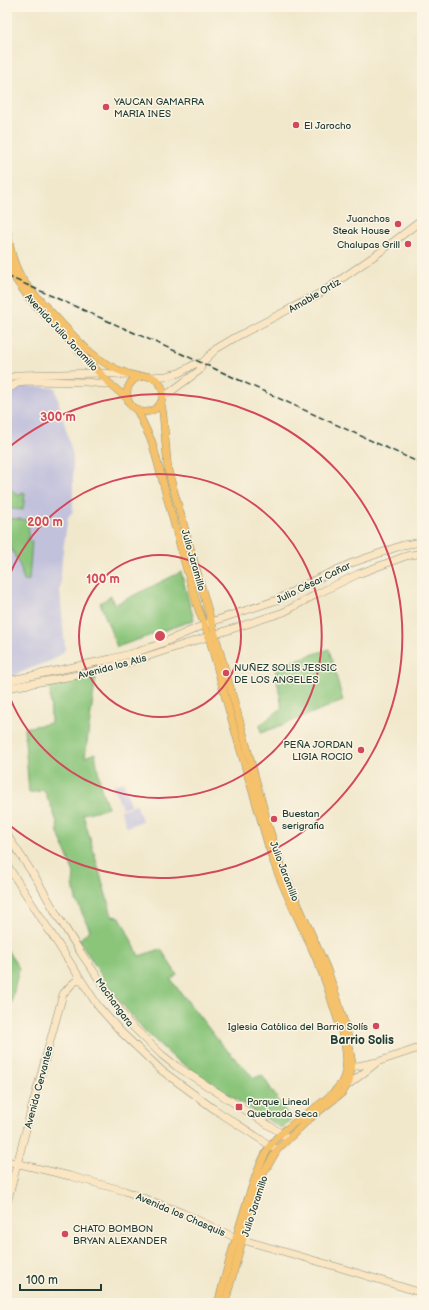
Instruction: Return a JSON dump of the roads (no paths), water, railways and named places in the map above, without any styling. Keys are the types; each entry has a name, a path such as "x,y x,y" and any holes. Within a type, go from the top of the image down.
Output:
{"main road":[{"name":"Avenida Julio Jaramillo","path":"7,230 12,254 20,275 26,284 86,349 98,358 130,375 142,377"},
{"name":"Avenida Julio Jaramillo","path":"7,256 16,280 28,297 111,385 128,399"},
{"path":"128,399 128,394 132,383 142,377 150,377"},
{"name":"Julio Jaramillo","path":"150,377 156,380 163,390 162,400 168,470 272,859 288,899 319,966 330,995 349,1069 345,1084 338,1097 309,1119 288,1139 274,1148"},
{"name":"Julio Jaramillo","path":"128,399 132,406 137,410 152,442 198,608 208,623"},
{"path":"137,410 144,412 151,411 157,408 162,400"},
{"name":"Julio Jaramillo","path":"225,1303 239,1239 256,1176 274,1148 281,1133 345,1084"},
{"name":"Julio Jaramillo","path":"218,1303 239,1239"}],"street":[{"name":"Amable Ortiz","path":"162,400 200,370 202,363 216,349 324,291 380,252 422,220"},
{"name":"Amable Ortiz","path":"150,377 179,373 195,364 202,363"},
{"path":"7,381 12,377 19,375 100,373 130,375"},
{"path":"7,390 19,382 26,381 87,382 111,385"},
{"name":"Julio César Cañar","path":"208,623 277,600 352,562 403,545 422,542"},
{"name":"Julio César Cañar","path":"212,636 284,612 358,574 406,556 422,553"},
{"name":"Avenida los Atis","path":"7,682 111,660 160,644 208,623"},
{"name":"Avenida los Atis","path":"7,688 103,669 212,636"},
{"name":"Machangara","path":"7,835 38,880 57,916 81,954 129,1023 162,1055 176,1066 281,1133 288,1139"},
{"name":"Machangara","path":"7,865 98,1006 113,1024 151,1061 214,1109 274,1148"},
{"name":"Avenida Cervantes","path":"7,1203 28,1118 63,994 80,978"},
{"path":"349,1069 377,1062 422,1047"},
{"path":"345,1084 370,1069 377,1062"},
{"name":"Avenida los Chasquis","path":"7,1161 125,1191 183,1213 239,1239 422,1293"}],"railway":[{"path":"7,276 202,363 422,464"}],"place":[{"name":"YAUCAN GAMARRA MARIA INES","path":"106,107"},
{"name":"El Jarocho","path":"296,125"},
{"name":"Juanchos Steak House","path":"398,224"},
{"name":"Chalupas Grill","path":"408,244"},
{"name":"NUÑEZ SOLIS JESSIC DE LOS ANGELES","path":"226,673"},
{"name":"PEÑA JORDAN LIGIA ROCIO","path":"361,750"},
{"name":"Buestan serigrafia","path":"274,819"},
{"name":"Iglesia Católica del Barrio Solís","path":"376,1026"},
{"name":"Parque Lineal Quebrada Seca","path":"239,1107"},
{"name":"CHATO BOMBON BRYAN ALEXANDER","path":"65,1234"}],"district":[{"name":"Barrio Solis","path":"362,1040"}]}
